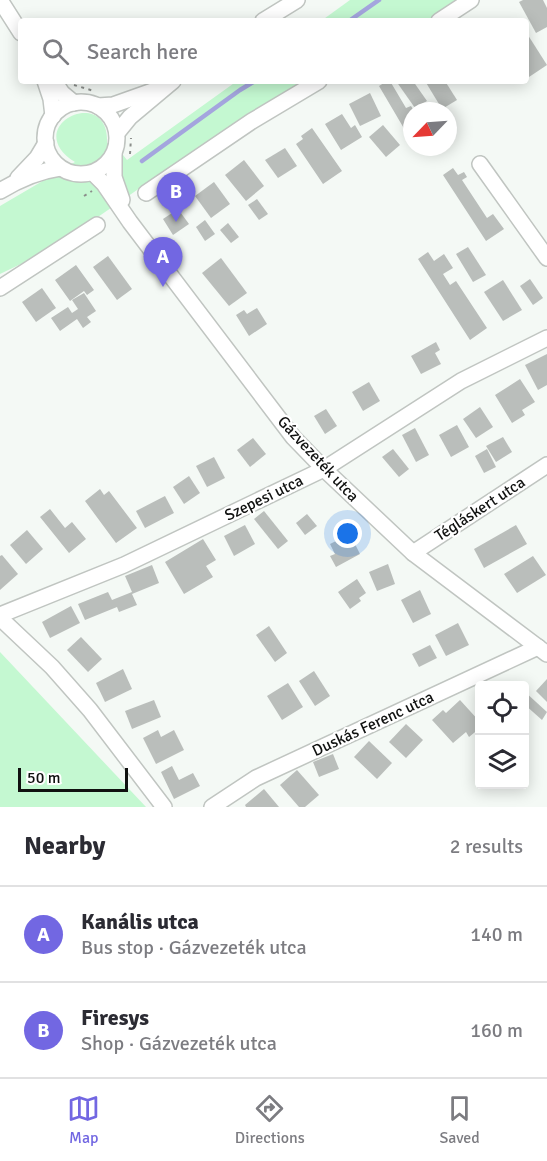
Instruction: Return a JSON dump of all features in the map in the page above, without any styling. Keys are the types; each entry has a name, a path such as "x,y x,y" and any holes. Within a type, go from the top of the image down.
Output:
{"street":[{"path":"0,0 18,28"},
{"path":"268,18 297,0"},
{"path":"444,18 471,0"},
{"path":"46,84 53,116"},
{"path":"56,84 62,93 74,103"},
{"path":"98,106 111,117 117,133 118,141 114,155 105,166 93,173 82,175 60,168 53,161 46,143 47,129 53,116 63,108 74,103 113,105 168,84"},
{"path":"117,133 130,117 168,84"},
{"path":"146,193 252,121 315,84"},
{"path":"14,183 37,158 46,143"},
{"name":"Gázvezeték utca","path":"114,155 114,177 130,222"},
{"path":"480,164 547,258"},
{"path":"0,191 44,171 60,168"},
{"name":"Gázvezeték utca","path":"93,173 104,184 130,222 293,437 324,470 413,553 542,651"},
{"path":"0,288 97,225"},
{"name":"Szepesi utca","path":"0,616 124,565 324,470 461,381 547,338"},
{"name":"Tégláskert utca","path":"413,553 547,465"},
{"path":"0,616 52,667 90,710 164,807"},
{"name":"Duskás Ferenc utca","path":"212,807 256,778 542,651"}],"green space":[{"path":"350,0 462,0 437,18 325,18"},
{"path":"233,84 307,84 195,150 50,250 0,274 0,206 75,162 60,148 56,135 61,124 71,116 83,113 95,116 104,125 107,143 112,141 127,160"},
{"path":"0,652 146,807 0,807"}],"building":[{"path":"543,0 547,8 547,27 536,33 519,2"},
{"path":"529,37 547,65 529,77"},
{"path":"382,84 392,84 403,103 403,127 379,86"},
{"path":"398,84 415,84 427,101 411,102"},
{"path":"427,84 447,84 457,100 438,102"},
{"path":"370,93 381,116 360,126 349,104"},
{"path":"342,114 351,128 355,125 362,137 341,150 325,124"},
{"path":"383,125 400,145 386,157 369,137"},
{"path":"312,128 342,171 323,184 296,144 303,139 301,136"},
{"path":"285,148 297,166 278,178 265,160"},
{"path":"244,160 264,186 246,201 225,175"},
{"path":"453,168 458,175 464,172 467,177 462,180 487,218 493,214 504,229 486,241 443,175"},
{"path":"214,182 230,204 211,218 195,196"},
{"path":"257,199 268,214 259,220 248,205"},
{"path":"178,209 189,224 173,235 163,219"},
{"path":"205,220 215,234 205,241 196,227"},
{"path":"228,223 239,237 231,243 220,230"},
{"path":"468,247 486,275 473,282 456,254"},
{"path":"428,252 434,261 444,254 453,268 443,274 450,285 456,281 487,328 470,340 418,259"},
{"path":"108,256 132,289 117,300 93,267"},
{"path":"221,258 247,293 229,306 202,273"},
{"path":"76,265 94,290 87,295 84,291 70,301 55,280"},
{"path":"530,279 543,298 533,305 520,286"},
{"path":"503,280 522,310 503,321 484,292"},
{"path":"42,288 56,308 36,322 22,302"},
{"path":"84,293 96,311 87,317 91,322 83,328 77,319 60,331 51,318 68,307 72,313 78,309 72,300"},
{"path":"257,308 267,324 249,336 236,315 244,310 247,314"},
{"path":"436,342 440,350 435,353 441,364 421,374 411,356"},
{"path":"547,354 547,385 538,390 525,365"},
{"path":"520,379 535,402 522,410 525,415 512,423 495,395"},
{"path":"369,382 380,401 363,411 352,392"},
{"path":"480,407 493,427 476,438 463,419"},
{"path":"326,409 337,426 325,434 314,416"},
{"path":"457,425 469,447 451,457 439,435"},
{"path":"415,428 429,455 416,462 402,435"},
{"path":"503,437 512,452 496,462 486,446"},
{"path":"253,438 266,454 250,467 237,450"},
{"path":"393,449 409,469 399,477 382,457"},
{"path":"487,449 496,467 484,473 475,456"},
{"path":"214,457 225,478 207,487 196,466"},
{"path":"189,476 200,493 184,504 173,487"},
{"path":"100,489 104,495 109,491 137,528 116,543 85,501"},
{"path":"165,496 174,513 145,528 136,511"},
{"path":"50,509 65,528 72,522 86,539 69,553 40,517"},
{"path":"264,511 288,541 278,549 254,519"},
{"path":"307,514 317,526 305,535 296,523"},
{"path":"245,525 255,544 234,556 224,536"},
{"path":"516,525 527,544 484,568 474,549"},
{"path":"27,530 43,549 26,564 10,545"},
{"path":"350,534 360,554 336,567 330,556 335,554 330,544"},
{"path":"203,539 216,560 206,566 213,577 184,594 165,562"},
{"path":"2,555 18,574 0,590 0,556"},
{"path":"533,556 546,575 517,593 504,574"},
{"path":"388,564 395,584 377,591 369,572"},
{"path":"152,565 159,583 132,594 137,605 119,612 117,607 85,620 78,604 108,592 112,600 132,592 125,576"},
{"path":"357,579 366,593 359,598 361,601 350,609 338,592"},
{"path":"420,590 431,614 413,623 401,600"},
{"path":"71,606 80,623 50,638 42,622"},
{"path":"458,623 469,645 446,656 435,635"},
{"path":"269,626 287,653 275,662 256,635"},
{"path":"81,637 102,659 88,672 67,650"},
{"path":"430,645 437,658 419,667 412,654"},
{"path":"123,669 132,689 105,702 96,683"},
{"path":"314,671 330,696 315,706 299,681"},
{"path":"547,679 547,702 536,691"},
{"path":"288,683 303,707 282,720 267,696"},
{"path":"529,696 547,712 542,720 529,708"},
{"path":"154,700 161,717 132,729 125,711"},
{"path":"460,700 475,716 475,732 469,737 466,732 453,743 432,720 443,710 446,713"},
{"path":"406,724 423,740 406,758 389,742"},
{"path":"158,730 161,737 174,730 184,750 156,764 143,738"},
{"path":"369,741 392,763 377,779 354,757"},
{"path":"333,754 339,769 319,777 313,762"},
{"path":"172,766 179,780 193,773 200,786 174,799 161,772"},
{"path":"297,770 319,795 305,807 299,807 280,785"},
{"path":"264,789 279,807 246,807 245,805"}],"waterway":[{"path":"353,18 379,0"},
{"path":"142,161 250,84"}],"place":[{"name":"Firesys","path":"176,222"},
{"name":"Kanális utca","path":"163,287"}]}
